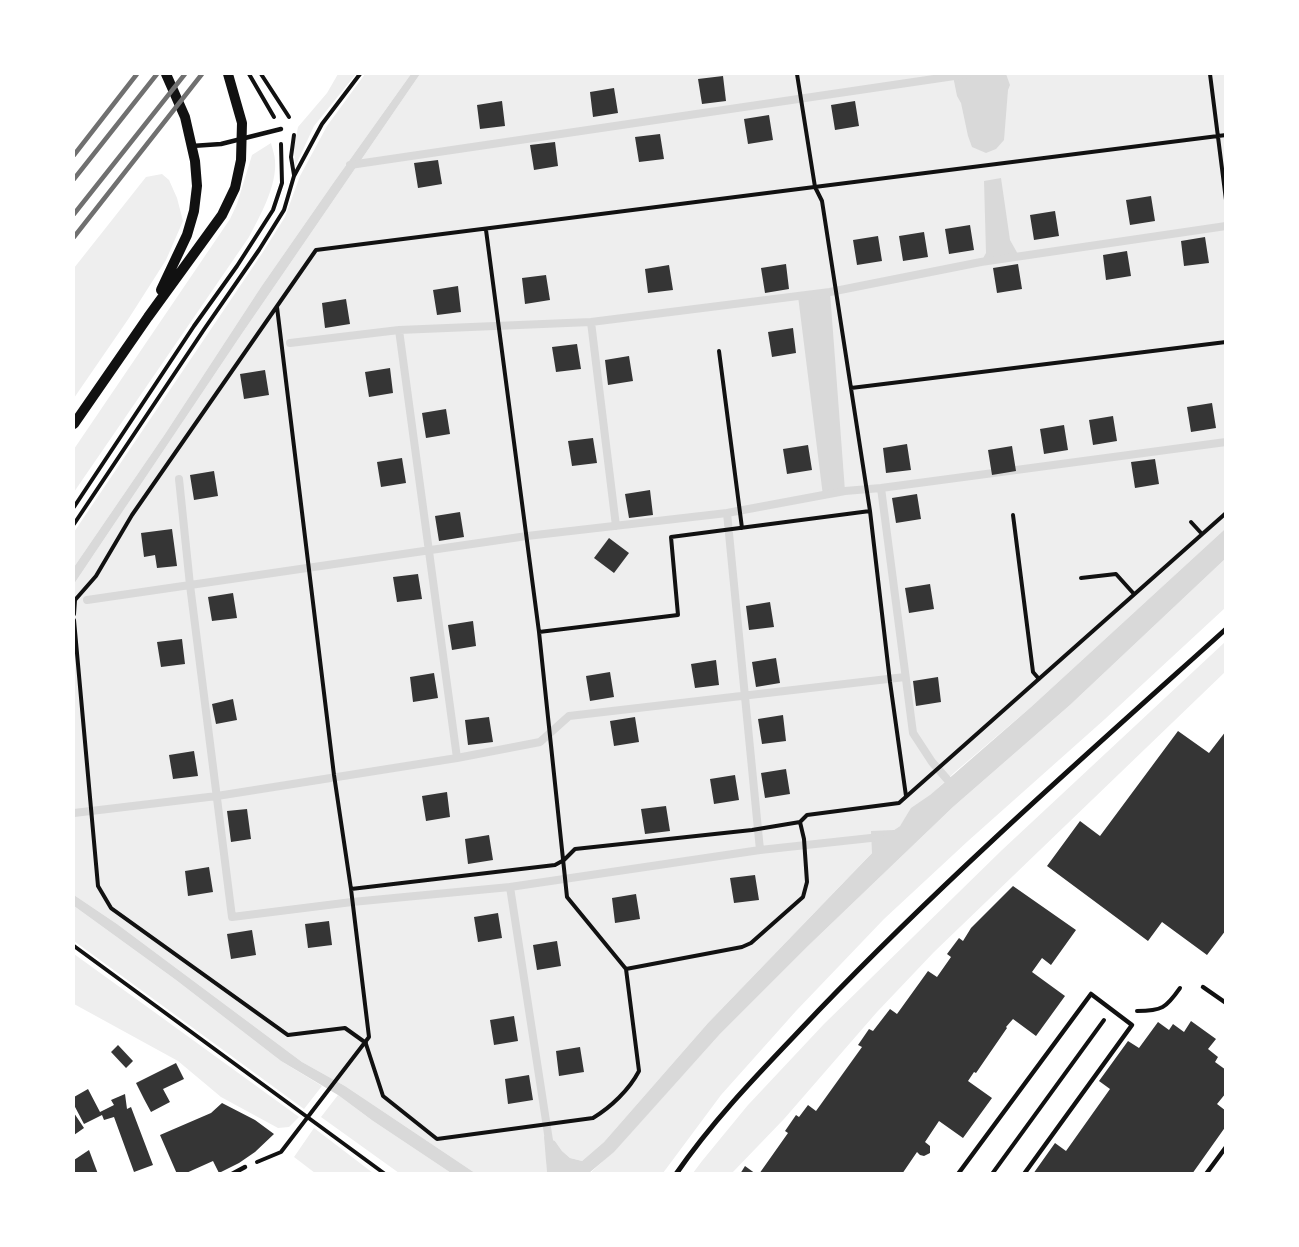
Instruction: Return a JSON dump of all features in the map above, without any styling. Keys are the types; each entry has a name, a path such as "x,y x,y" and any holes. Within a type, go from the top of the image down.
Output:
{"street":[{"path":"148,317 187,235 194,211 197,186 195,161 185,117 166,74"},
{"path":"74,424 222,215 235,188 241,159 242,123 228,74"},
{"path":"676,1173 720,1118 875,952 987,844 1226,629"}],"lane":[{"path":"191,146 243,140 281,129"},
{"path":"1203,987 1226,1003"},
{"path":"958,1173 1090,994 1132,1025 1024,1173"},
{"path":"1206,1173 1226,1147"},
{"path":"232,1173 245,1167"}],"path":[{"path":"74,507 273,210 282,183 281,129 249,74"},
{"path":"74,524 259,250 284,210 294,176 322,124 360,74"},
{"path":"797,74 815,187 822,201 870,511 906,796"},
{"path":"1210,74 1226,200"},
{"path":"74,614 75,600 96,576 132,515 316,250 1226,135"},
{"path":"74,620 98,886 111,908 288,1035 345,1028 366,1043 383,1096 437,1139 593,1118 606,1110 634,1080 639,1071 626,969 567,897 539,632 486,230"},
{"path":"245,1167 281,1152 369,1037 351,889 332,764 277,306"},
{"path":"851,388 1226,342"},
{"path":"720,351 742,528"},
{"path":"539,632 678,615 671,537 870,511"},
{"path":"351,889 555,865 575,849 752,830 800,822 807,815 899,803 1226,513"},
{"path":"1013,515 1033,672 1039,679"},
{"path":"1191,522 1202,534"},
{"path":"1081,578 1116,574 1134,594"},
{"path":"626,969 742,947 751,943 803,897 807,882 804,839 800,822"},
{"path":"74,946 386,1173"},
{"path":"1112,1010 1156,1011 1172,1001 1180,988"},
{"path":"992,1173 1103,1022"}],"shaded area":[{"path":"338,74 356,74 314,126 295,167 294,147 298,127 327,93"},
{"path":"365,74 411,74 261,287 165,434 74,567 74,532 263,252 285,217 300,176 327,126"},
{"path":"411,74 420,74 74,584 74,567 165,434 261,287"},
{"path":"420,74 1225,74 1225,529 905,819 708,1023 604,1142 582,1161 570,1158 555,1141 545,1137 547,1173 475,1173 345,1086 302,1062 117,924 74,895 74,584"},
{"path":"1006,74 1010,85 1004,140 996,149 986,153 972,147 961,103 957,96 953,76"},
{"path":"271,143 275,159 273,180 267,200 249,237 74,492 74,449 230,219 252,155"},
{"path":"162,174 169,180 183,221 166,260 74,398 74,268 146,177"},
{"path":"1001,178 1010,240 1019,256 981,262 986,253 984,181"},
{"path":"830,292 845,491 823,496 798,296"},
{"path":"1225,529 1225,559 1070,705 953,807 808,946 720,1034 614,1152 589,1173 547,1173 544,1136 555,1141 570,1158 582,1161 604,1142 708,1023 872,853 871,831 894,830 900,826 911,808 930,795 1031,707"},
{"path":"1225,559 1225,608 884,919 796,1011 721,1095 663,1173 589,1174 614,1151 720,1034 808,946 953,807 1070,705"},
{"path":"1225,642 1225,672 934,952 877,1012 784,1119 732,1173 693,1173 748,1105 824,1024 1002,850"},
{"path":"74,895 117,924 302,1062 345,1086 475,1173 451,1173 338,1095 281,1061 176,980 74,906"},
{"path":"74,906 176,980 281,1061 322,1086 304,1109 74,941"},
{"path":"74,954 299,1117 289,1127 278,1128 221,1097 178,1061 74,1004"},
{"path":"338,1095 451,1173 399,1173 321,1117"},
{"path":"314,1128 373,1173 315,1173 294,1157"}],"building":[{"path":"723,76 726,101 702,104 698,79"},
{"path":"614,88 618,113 593,117 590,92"},
{"path":"502,101 505,126 480,129 477,105"},
{"path":"855,101 859,126 835,130 831,105"},
{"path":"769,115 773,140 748,144 744,119"},
{"path":"660,134 664,159 639,162 635,137"},
{"path":"555,142 558,166 534,170 530,145"},
{"path":"438,160 442,184 418,188 414,163"},
{"path":"1151,196 1155,221 1130,225 1126,200"},
{"path":"1055,211 1059,236 1034,240 1030,215"},
{"path":"970,225 974,250 949,254 945,229"},
{"path":"924,232 928,257 903,261 899,236"},
{"path":"878,236 882,261 857,265 853,240"},
{"path":"1205,237 1209,263 1184,266 1181,241"},
{"path":"1127,251 1131,276 1106,280 1103,255"},
{"path":"786,264 789,289 765,293 761,268"},
{"path":"1018,264 1022,289 997,293 993,268"},
{"path":"669,265 673,290 648,293 645,269"},
{"path":"546,275 550,300 525,304 522,278"},
{"path":"458,286 461,312 437,315 433,290"},
{"path":"346,299 350,324 325,328 322,303"},
{"path":"793,328 796,353 772,357 768,332"},
{"path":"577,344 581,369 556,372 552,347"},
{"path":"629,356 633,381 608,385 605,360"},
{"path":"390,368 393,393 369,397 365,372"},
{"path":"265,370 269,395 244,399 240,374"},
{"path":"1212,403 1216,428 1191,432 1187,407"},
{"path":"446,409 450,434 426,438 422,413"},
{"path":"1113,416 1117,441 1093,445 1089,420"},
{"path":"1064,425 1068,450 1044,454 1040,429"},
{"path":"593,438 597,463 572,466 568,441"},
{"path":"907,444 911,470 886,473 883,448"},
{"path":"808,445 812,470 787,474 783,449"},
{"path":"1012,446 1016,471 992,475 988,450"},
{"path":"402,458 406,483 381,487 377,462"},
{"path":"1155,459 1159,484 1135,488 1131,462"},
{"path":"214,471 218,496 194,500 190,475"},
{"path":"650,490 653,515 629,518 625,494"},
{"path":"917,494 921,519 896,523 892,498"},
{"path":"460,512 464,537 439,541 435,516"},
{"path":"172,529 177,566 157,568 155,555 144,557 141,533"},
{"path":"609,538 629,553 614,573 594,558"},
{"path":"418,574 422,599 397,602 393,577"},
{"path":"930,584 934,609 909,613 905,588"},
{"path":"233,593 237,618 212,621 208,597"},
{"path":"770,602 774,627 749,630 746,606"},
{"path":"473,621 476,646 452,650 448,625"},
{"path":"182,639 185,664 161,667 157,642"},
{"path":"776,658 780,683 756,687 752,662"},
{"path":"716,660 719,685 695,688 691,664"},
{"path":"610,672 614,697 590,701 586,676"},
{"path":"434,673 438,698 413,702 410,677"},
{"path":"938,677 941,702 916,706 913,681"},
{"path":"233,699 237,720 216,724 212,704"},
{"path":"783,715 786,741 762,744 758,719"},
{"path":"489,717 493,742 468,745 465,720"},
{"path":"635,717 639,742 614,746 610,721"},
{"path":"1178,731 1209,753 1226,731 1226,930 1207,955 1162,922 1148,941 1047,866 1080,821 1100,836"},
{"path":"194,751 198,776 173,779 169,755"},
{"path":"786,769 790,794 765,798 761,773"},
{"path":"735,775 739,800 714,804 710,779"},
{"path":"447,792 450,817 426,821 422,796"},
{"path":"666,806 670,831 645,834 641,809"},
{"path":"247,809 251,839 231,842 227,811"},
{"path":"489,835 493,860 468,864 465,839"},
{"path":"209,867 213,892 188,896 185,871"},
{"path":"755,875 759,900 734,903 730,878"},
{"path":"1013,886 1076,930 1051,965 1042,958 1032,972 1065,996 1036,1036 1013,1019 1006,1027 976,1073 974,1072 968,1081 992,1098 963,1138 939,1121 925,1142 930,1146 930,1153 924,1156 917,1152 902,1174 759,1174 788,1133 785,1131 796,1115 799,1117 808,1105 816,1111 862,1047 858,1045 869,1029 873,1031 890,1009 897,1014 928,971 937,977 951,957 947,954 959,938 963,941 971,928"},
{"path":"636,894 640,919 615,923 612,898"},
{"path":"498,913 502,938 478,942 474,917"},
{"path":"329,921 332,945 308,948 305,924"},
{"path":"252,930 256,955 231,959 227,934"},
{"path":"557,941 561,966 537,970 533,945"},
{"path":"514,1016 518,1041 494,1045 490,1020"},
{"path":"1191,1021 1216,1039 1208,1049 1218,1057 1215,1062 1226,1070 1226,1093 1217,1104 1226,1111 1226,1126 1192,1174 1033,1174 1055,1143 1066,1151 1110,1089 1099,1081 1128,1041 1139,1048 1158,1022 1169,1030 1173,1024 1184,1032"},
{"path":"118,1045 133,1061 126,1068 111,1052"},
{"path":"580,1047 584,1072 559,1076 556,1051"},
{"path":"176,1063 184,1079 163,1089 170,1102 151,1112 136,1083"},
{"path":"529,1075 533,1100 508,1104 505,1079"},
{"path":"88,1089 100,1112 114,1105 111,1100 125,1094 127,1109 131,1107 153,1165 134,1172 114,1117 104,1120 102,1115 84,1124 74,1105 74,1097"},
{"path":"222,1103 255,1120 274,1134 255,1152 219,1173 213,1161 184,1174 177,1174 160,1135 211,1113"},
{"path":"74,1113 84,1128 74,1135"},
{"path":"89,1150 98,1174 74,1174 74,1160"},
{"path":"745,1166 756,1174 740,1174"}],"waterway":[{"path":"350,165 968,74"},
{"path":"290,343 399,330 591,322 830,292 981,262 1226,226"},
{"path":"591,322 616,526"},
{"path":"399,330 457,758"},
{"path":"87,600 527,536 727,513 845,491 1226,442"},
{"path":"179,479 190,585 232,917 352,902 510,887 760,850 880,837"},
{"path":"881,488 913,733 932,762 953,786"},
{"path":"727,513 760,850"},
{"path":"74,813 217,796 457,758 540,742 569,716 905,677"},
{"path":"510,887 550,1147"}],"railway":[{"path":"74,155 137,74"},
{"path":"74,179 157,74"},
{"path":"74,214 185,74"},
{"path":"74,237 202,74"}]}
